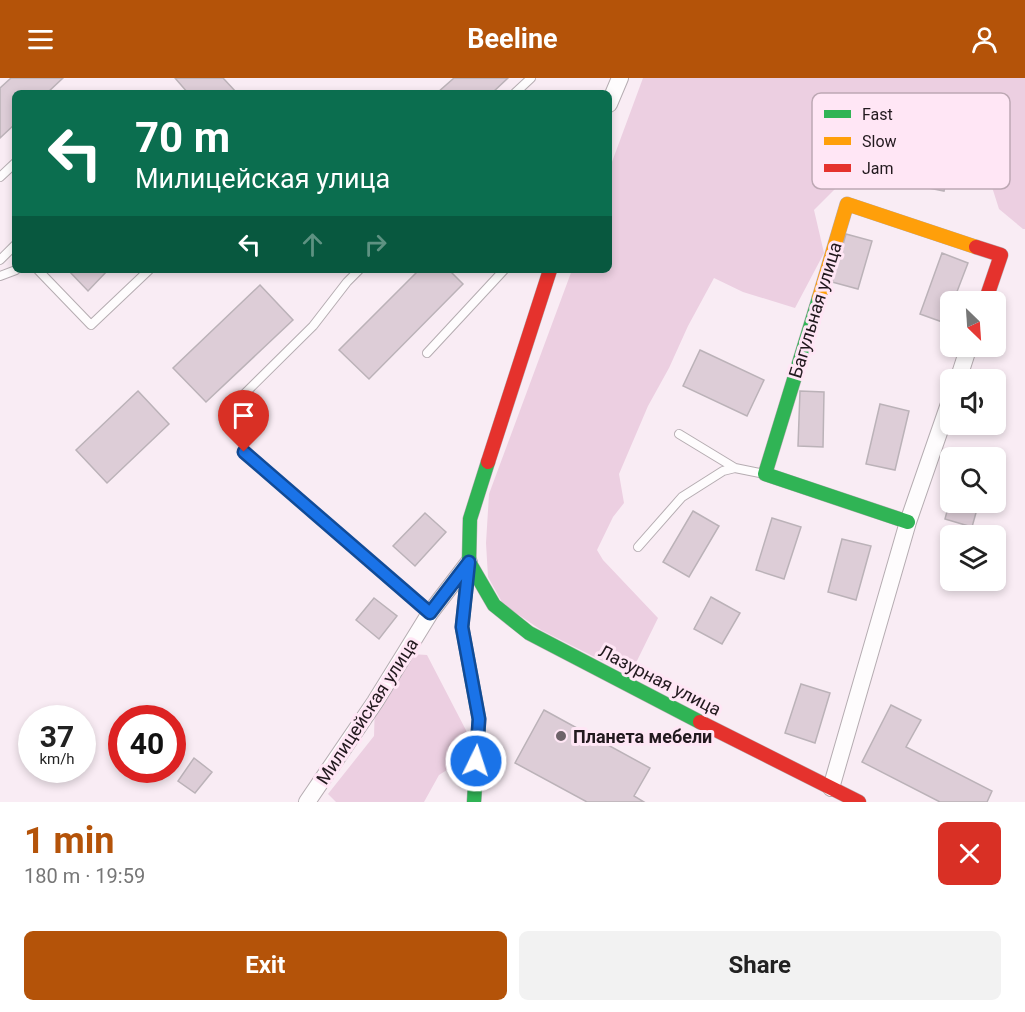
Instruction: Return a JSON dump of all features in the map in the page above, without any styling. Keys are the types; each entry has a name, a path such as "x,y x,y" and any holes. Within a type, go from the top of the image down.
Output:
{"street":[{"path":"612,97 620,78"},
{"name":"Багульная улица","path":"765,474 848,204 1001,255 989,291"},
{"path":"474,802 479,719 462,627 469,562 470,519 549,273"},
{"path":"831,788 908,522 940,430"},
{"path":"765,474 908,522"},
{"name":"Милицейская улица","path":"307,802 375,702 430,613 469,562"},
{"name":"Лазурная улица","path":"469,562 494,605 529,633 859,802"}],"lane":[{"path":"519,90 531,78"},
{"path":"0,177 12,166"},
{"path":"0,260 12,248"},
{"path":"41,273 92,325 146,273"},
{"path":"224,414 313,326 356,273"},
{"path":"427,352 501,273"},
{"path":"679,434 735,468 765,474"},
{"path":"244,452 430,613"},
{"path":"638,548 682,497 723,471 735,468"}],"shaded area":[{"path":"643,78 1025,78 1025,229 999,209 993,189 1010,189 1010,93 812,93 812,189 835,189 814,210 824,253 795,308 743,292 714,278 648,406 619,474 624,503 613,517 597,550 603,560 658,618 630,675 541,630 503,604 488,577 486,543 489,494 571,273 612,273 612,162"},
{"path":"412,654 427,655 470,738 468,777 450,768 439,775 424,802 336,802 328,794 374,736 375,702"}],"building":[{"path":"11,78 63,78 50,90 12,90 12,127 0,138 0,88"},
{"path":"175,78 223,78 234,90 185,90"},
{"path":"454,78 508,78 495,90 440,90"},
{"path":"846,234 872,241 858,289 832,282"},
{"path":"942,253 968,263 957,291 940,291 940,321 920,314"},
{"path":"71,273 105,273 88,291"},
{"path":"416,273 452,273 463,284 369,379 339,350"},
{"path":"260,285 293,320 206,402 173,368"},
{"path":"700,350 764,380 747,416 683,386"},
{"path":"138,391 169,424 107,483 76,450"},
{"path":"800,391 824,392 823,447 798,446"},
{"path":"880,404 909,411 895,470 866,464"},
{"path":"693,511 719,526 689,577 663,562"},
{"path":"425,513 446,532 415,566 393,546"},
{"path":"947,513 976,513 973,525 945,519"},
{"path":"772,518 801,527 784,579 756,570"},
{"path":"842,539 871,546 856,600 828,592"},
{"path":"711,597 740,613 722,644 694,629"},
{"path":"374,598 397,616 379,639 356,620"},
{"path":"801,684 830,693 815,743 785,733"},
{"path":"891,705 921,720 906,747 992,791 987,802 940,802 862,762"},
{"name":"Планета мебели","path":"544,710 650,768 634,796 644,802 587,802 515,763"},
{"path":"194,758 212,772 195,793 181,783 186,783 186,770"}],"traffic: fast":[{"path":"819,298 765,474 908,522"},
{"path":"474,802 479,719 462,627 469,562 470,519 488,462"},
{"path":"469,562 494,605 529,633 700,722"}],"traffic: slow":[{"path":"819,298 847,204 976,247"}],"traffic: jam":[{"path":"976,247 1001,255 989,291"},
{"path":"488,462 549,273"},
{"path":"700,722 859,802"}],"place":[{"name":"Планета мебели","path":"561,736"}],"route":[{"path":"244,452 430,613 469,562 462,627 479,719 476,761"}]}
